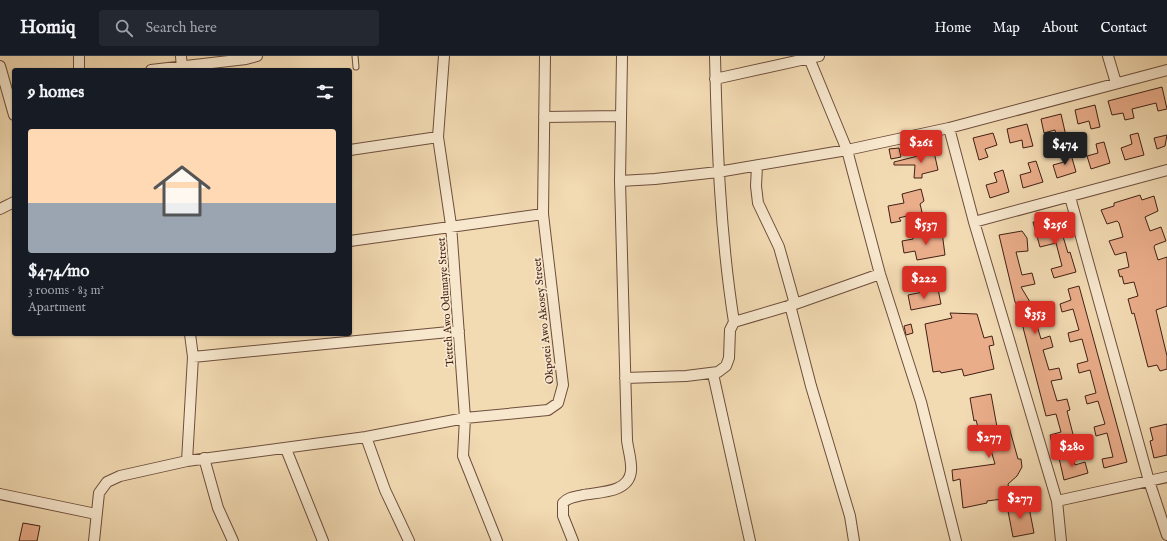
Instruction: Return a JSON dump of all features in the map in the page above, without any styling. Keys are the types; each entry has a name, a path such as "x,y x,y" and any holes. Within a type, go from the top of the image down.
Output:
{"street":[{"path":"79,56 79,68"},
{"path":"161,68 182,64 257,56"},
{"name":"Tetteh Awo Odumaye Street","path":"444,56 438,137 452,225 465,418 464,456 497,541"},
{"name":"Okpotei Awo Akosey Street","path":"94,541 99,493 107,482 120,476 187,460 286,449 366,437 465,418 548,410 558,403 563,385 543,214 545,56"},
{"path":"573,541 563,516 563,503 572,497 617,489 624,485 629,478 631,470 627,440 620,181 622,56"},
{"path":"625,378 713,374 722,370 729,358 730,330 734,322 726,264 718,172 715,56"},
{"path":"1108,56 1116,83"},
{"path":"715,79 814,57 847,150 880,274 922,402 956,541"},
{"path":"0,66 12,108"},
{"path":"620,181 656,179 718,172 847,150 949,128 1167,70"},
{"path":"544,117 620,116"},
{"path":"949,128 974,222 1057,501 1061,541"},
{"path":"352,150 438,137"},
{"path":"757,166 756,186 758,203 779,247 811,386 850,516 854,541"},
{"path":"974,222 1167,170"},
{"path":"1070,197 1149,481 1167,535"},
{"path":"0,210 12,203"},
{"path":"352,241 452,225 543,214"},
{"path":"734,322 793,304 880,274"},
{"path":"192,357 459,331"},
{"path":"187,460 192,357 190,336"},
{"path":"713,374 750,541"},
{"path":"366,437 381,479 409,541"},
{"path":"286,449 323,541"},
{"path":"204,458 218,508 233,541"},
{"path":"1057,501 1167,477"},
{"path":"0,494 96,514"}],"lane":[{"path":"355,56 356,67"}],"building":[{"path":"1162,87 1167,109 1158,111 1156,103 1132,109 1134,118 1125,120 1123,113 1112,115 1108,101"},
{"path":"1095,105 1100,127 1091,129 1089,121 1078,124 1075,110"},
{"path":"1061,114 1066,136 1057,138 1055,130 1044,133 1041,119"},
{"path":"1027,124 1033,146 1023,148 1022,140 1010,143 1007,129"},
{"path":"993,133 997,145 985,149 988,157 979,160 973,138"},
{"path":"1138,133 1144,155 1125,160 1121,148 1132,144 1130,135"},
{"path":"1167,135 1165,146 1157,149 1154,138"},
{"path":"1104,142 1110,163 1091,169 1087,156 1098,153 1096,144"},
{"path":"899,148 901,157 891,159 889,149"},
{"path":"1070,151 1076,172 1057,178 1053,165 1064,162 1062,153"},
{"path":"934,152 938,170 922,174 922,178 914,178 915,165 894,165 894,162"},
{"path":"1036,161 1043,182 1023,188 1020,175 1031,172 1028,163"},
{"path":"1003,170 1009,192 990,198 986,185 997,182 994,173"},
{"path":"921,189 924,201 920,204 922,212 899,218 901,221 891,223 888,206 904,203 902,194"},
{"path":"1140,195 1142,200 1154,196 1158,211 1145,217 1150,231 1161,227 1166,241 1155,245 1154,247 1158,260 1167,257 1167,306 1156,310 1167,356 1167,369 1160,371 1157,365 1148,367 1134,313 1132,314 1128,299 1138,296 1134,282 1124,284 1122,276 1120,277 1118,270 1129,267 1126,252 1115,255 1109,241 1123,237 1119,223 1117,221 1107,224 1101,210 1114,206 1114,203"},
{"path":"1033,222 1059,223 1068,253 1070,252 1076,272 1054,278 1051,269 1062,266 1056,243 1040,247"},
{"path":"1022,231 1027,238 1028,251 1016,252 1022,275 1032,273 1035,284 1021,287 1033,307 1039,306 1042,314 1034,316 1041,339 1050,336 1053,347 1043,350 1049,370 1059,368 1062,379 1051,381 1057,401 1067,399 1070,410 1067,411 1074,438 1052,444 1050,435 1061,432 1056,414 1046,416 1019,312 1022,312 1015,302 999,235"},
{"path":"942,232 945,255 917,260 915,251 904,253 902,241 913,239 913,237"},
{"path":"1079,286 1127,462 1104,468 1102,459 1113,457 1107,433 1096,436 1094,427 1105,424 1098,401 1087,404 1085,396 1096,393 1090,370 1079,373 1077,364 1088,361 1082,339 1070,342 1068,333 1079,330 1073,309 1062,312 1060,304 1071,300 1068,289"},
{"path":"938,289 941,304 911,310 908,295"},
{"path":"950,313 977,314 984,338 992,336 994,345 989,346 994,369 964,376 962,369 941,373 940,371 933,372 925,324 952,318"},
{"path":"911,324 913,333 906,335 904,326"},
{"path":"991,394 997,427 1009,427 1018,459 1021,459 1022,467 1017,476 1008,484 1010,498 987,501 987,503 963,508 960,479 953,481 952,470 995,464 989,444 983,446 976,420 974,421 970,398"},
{"path":"1167,424 1167,455 1154,458 1150,441 1153,440 1150,428"},
{"path":"1072,454 1075,465 1085,462 1088,473 1064,480 1059,458"},
{"path":"1028,502 1034,533 1013,537 1007,506"},
{"path":"23,523 40,526 37,541 19,541"}]}
